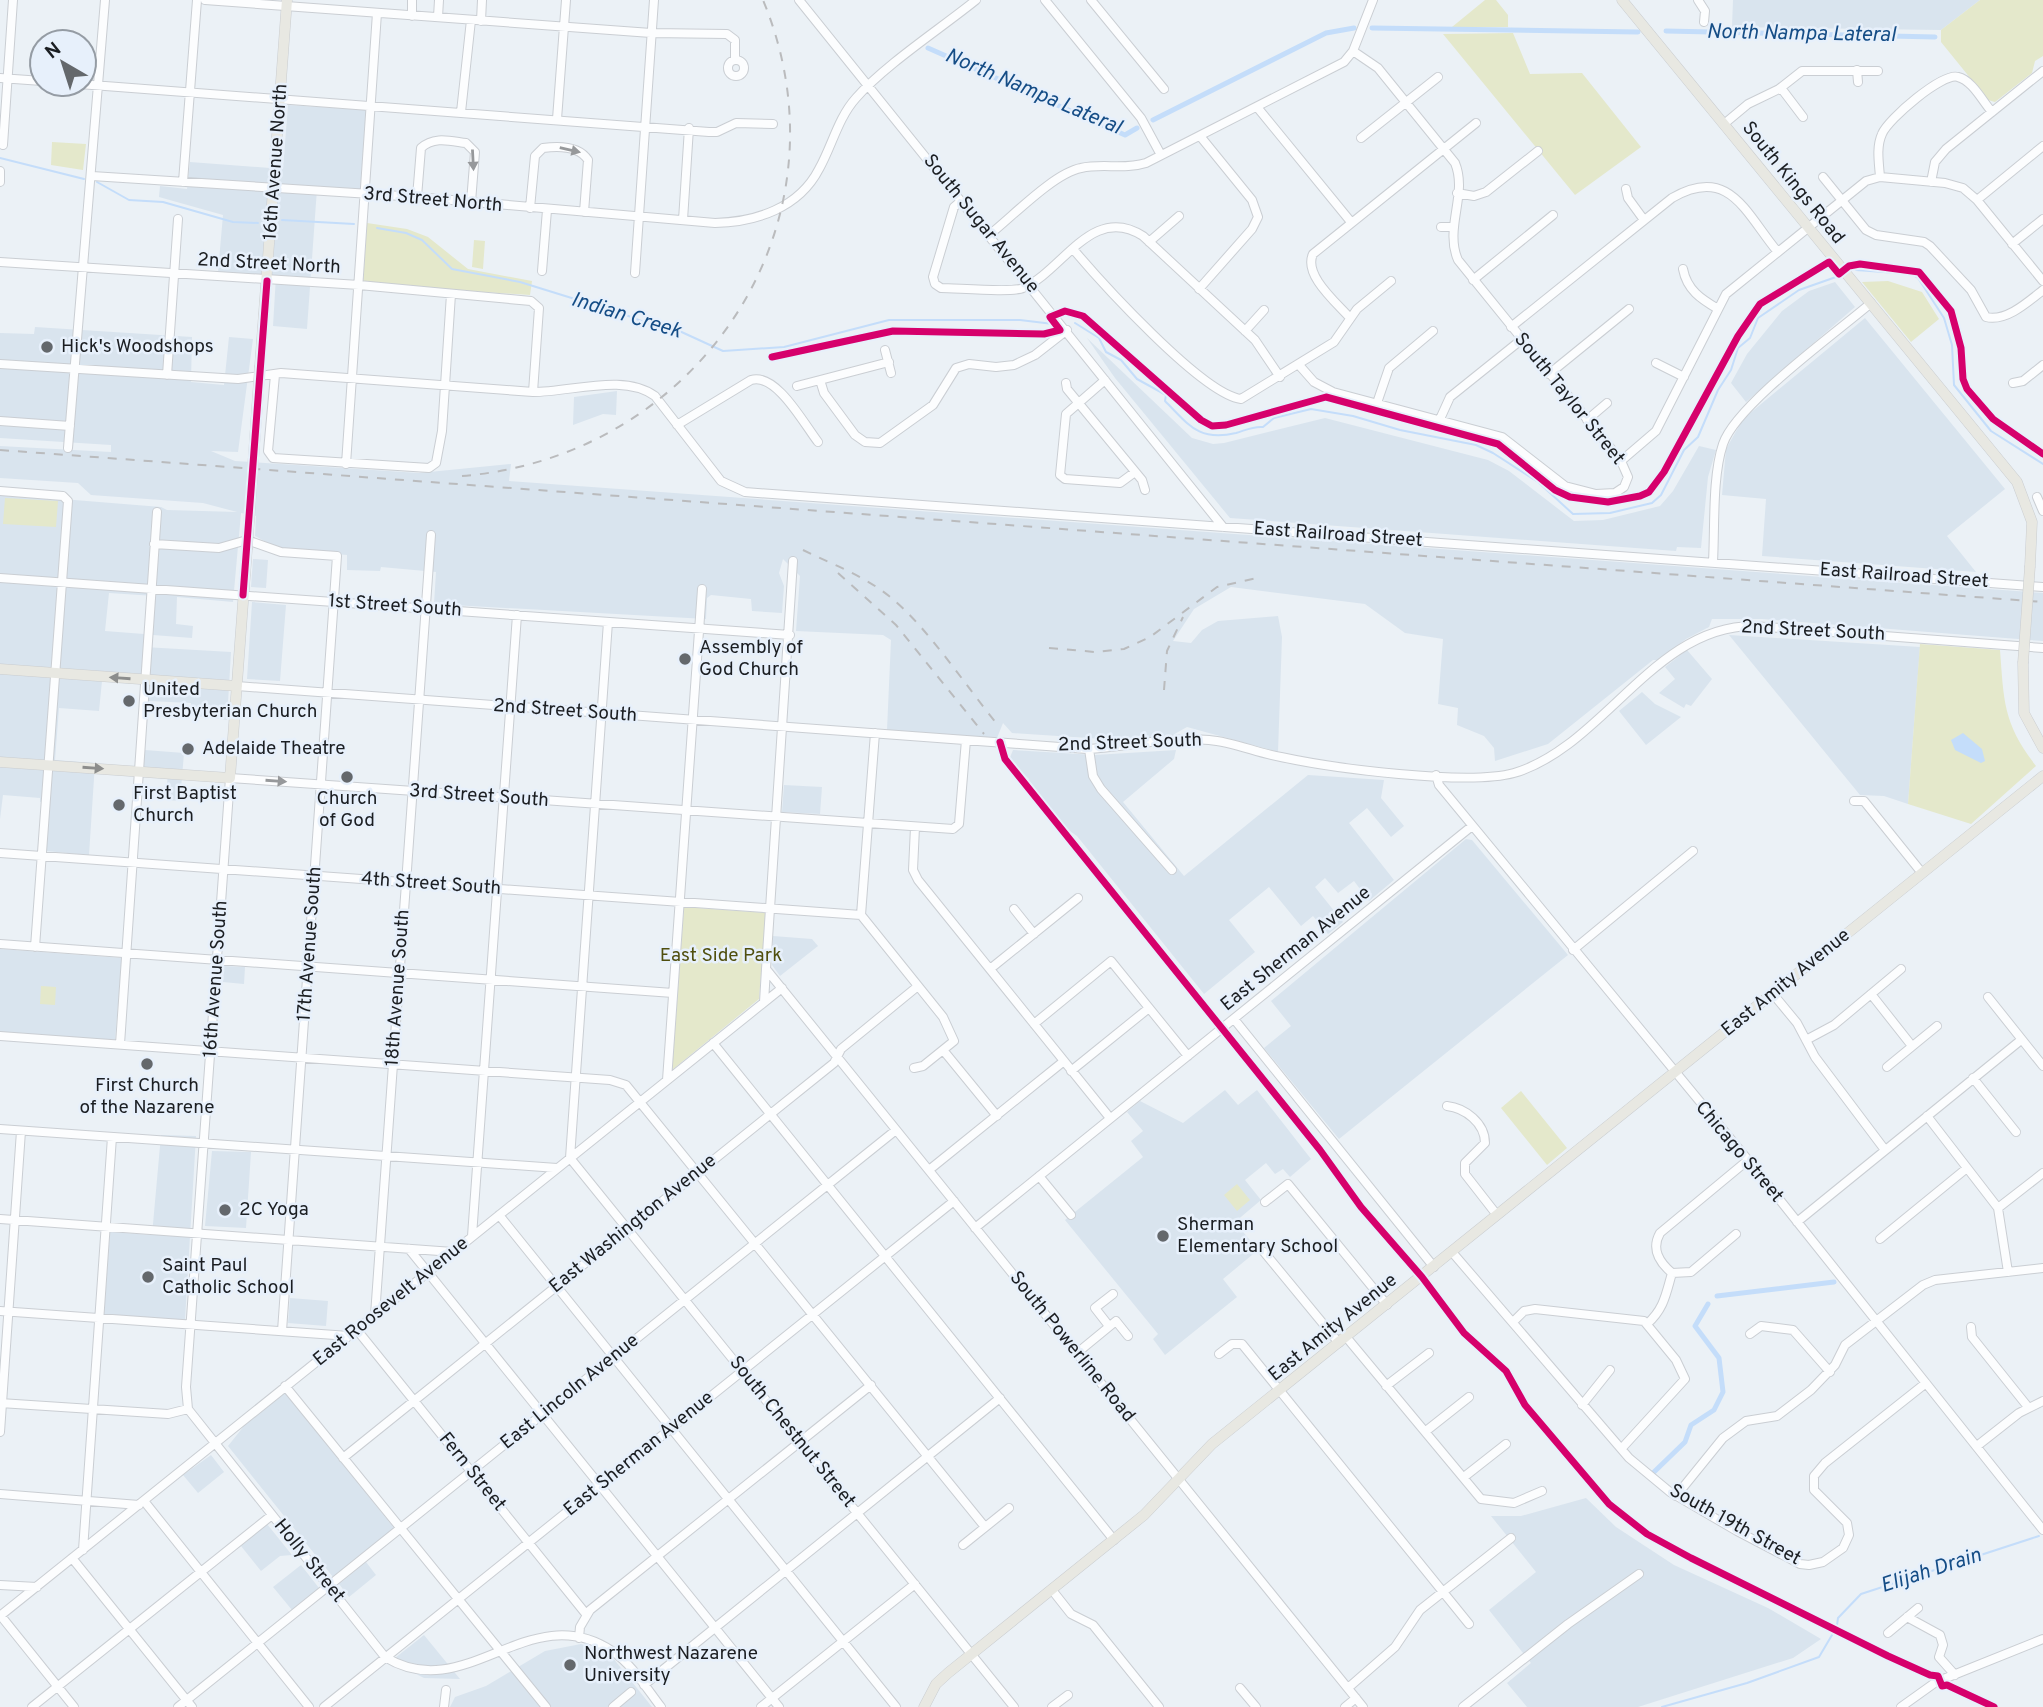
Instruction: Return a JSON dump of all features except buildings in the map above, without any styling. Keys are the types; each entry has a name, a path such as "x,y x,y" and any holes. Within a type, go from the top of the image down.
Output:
{"main road":[{"name":"South Kings Road","path":"1626,1 2017,482 2032,522 2023,663 2024,713 2043,748"},
{"name":"16th Avenue North","path":"247,549 287,3"},
{"name":"16th Avenue South","path":"230,778 247,549"},
{"name":"2nd Street South","path":"0,669 237,686"},
{"name":"3rd Street South","path":"0,762 230,778"},
{"name":"East Amity Avenue","path":"924,1707 936,1684 1114,1540 1156,1503 1212,1444 2043,776"}],"street":[{"path":"3,145 4,78 13,0"},
{"path":"105,0 98,85 717,132 736,122 773,124"},
{"path":"183,182 197,0"},
{"path":"205,0 333,5 377,13 651,33 727,34 735,40 735,58"},
{"path":"412,0 412,16"},
{"path":"438,18 439,0"},
{"path":"461,112 476,20 482,0"},
{"path":"557,118 566,0"},
{"path":"635,273 654,0"},
{"name":"South Sugar Avenue","path":"799,0 1223,527"},
{"path":"868,86 976,0"},
{"path":"1045,0 1141,118 1161,155"},
{"path":"1091,0 1164,89"},
{"path":"989,235 1068,173 1084,167 1136,166 1336,66 1353,51 1373,0"},
{"path":"1698,0 1705,11 1704,22"},
{"path":"346,464 373,105 377,13"},
{"name":"South Taylor Street","path":"1299,365 1308,377 1326,389 1502,437 1565,486 1597,494 1615,493 1624,487 1628,477 1620,461 1472,280 1454,251 1452,227 1458,170 1372,61 1353,51"},
{"path":"1857,70 1858,82"},
{"path":"1724,124 1748,104 1781,88 1802,71 1878,71"},
{"path":"1931,183 1939,156 2043,71"},
{"path":"1880,177 1878,147 1885,127 1941,79 1955,76 1964,79 1992,112"},
{"path":"1361,138 1438,77"},
{"path":"4,78 28,80"},
{"name":"3rd Street North","path":"92,176 417,197 547,210 739,222 773,211 793,200 818,171 844,114 868,86"},
{"path":"1781,88 1803,117"},
{"path":"68,448 97,98"},
{"path":"1256,107 1351,222"},
{"path":"1350,318 1314,274 1310,264 1317,250 1476,123"},
{"path":"683,220 689,128"},
{"path":"1199,289 1252,229 1258,217 1252,200 1200,136"},
{"path":"417,197 421,148 433,140 453,141 466,143 475,152 471,202"},
{"path":"1977,200 2043,146"},
{"path":"530,208 535,156 543,148 552,147 579,151 588,160 584,212"},
{"path":"1457,193 1474,195 1486,192 1538,151"},
{"path":"0,171 0,182"},
{"path":"1823,177 1840,201 1870,233 1916,240 1930,246 1971,290 1988,319 2016,310 2043,290"},
{"path":"1620,461 1656,431 1730,290 1866,181 1880,177 1955,185 1977,200 2043,281"},
{"path":"1511,327 1678,194 1710,184 1727,191 1777,251"},
{"path":"1626,189 1628,198 1644,220"},
{"path":"961,201 954,207 933,277 935,284 941,288 1022,289 1089,236 1107,228 1128,229 1149,242 1259,344 1280,377"},
{"path":"542,271 547,210"},
{"path":"1472,280 1553,215"},
{"path":"1149,242 1179,216"},
{"path":"167,374 178,219"},
{"path":"2012,244 2043,219"},
{"path":"1441,227 1452,227"},
{"path":"1073,249 1117,301 1217,389 1234,398 1246,398 1334,342 1350,318 1391,281"},
{"name":"2nd Street North","path":"0,262 359,285 536,304 538,308 533,392"},
{"path":"1683,270 1685,281 1697,296 1718,309"},
{"path":"275,375 269,456 346,464 429,468 436,463 450,294"},
{"path":"1713,562 1719,461 1729,430 1746,408 1871,303"},
{"path":"1549,373 1629,309"},
{"path":"1245,331 1264,310"},
{"path":"820,380 824,393 855,435 870,444 885,441 928,410 956,368 969,364 996,368 1014,365 1028,359 1067,330"},
{"path":"1377,403 1389,368 1433,331"},
{"path":"1440,419 1450,397 1521,340"},
{"path":"886,349 891,373"},
{"path":"797,386 889,362"},
{"path":"1656,363 1684,377"},
{"name":"East Railroad Street","path":"0,364 238,379 275,375 352,378 533,392 574,391 625,383 642,387 669,414 721,481 745,492 2043,587"},
{"path":"2013,383 2024,381 2043,365"},
{"path":"677,425 751,380 762,378 776,387 818,442"},
{"path":"1105,380 1066,414 1060,475 1065,479 1120,483 1135,472"},
{"path":"1066,383 1067,389 1135,472 1145,490"},
{"path":"1587,420 1607,403"},
{"path":"0,421 70,426"},
{"path":"0,491 67,497 35,947"},
{"path":"2037,497 2043,511"},
{"path":"120,1044 157,512"},
{"name":"18th Avenue South","path":"375,1315 431,535"},
{"name":"17th Avenue South","path":"155,544 219,548 247,540 281,552 337,556 282,1331"},
{"path":"764,1002 793,561"},
{"name":"1st Street South","path":"0,578 790,635"},
{"path":"667,1080 702,589"},
{"path":"472,1236 517,615"},
{"path":"570,1158 608,622"},
{"name":"2nd Street South","path":"237,686 1089,749 1207,740 1302,761 1436,775 1497,776 1530,767 1562,747 1687,645 1720,628 1753,626 2043,648"},
{"path":"875,733 861,915 943,1017 954,1041 923,1066 914,1068"},
{"name":"3rd Street South","path":"230,778 869,824 958,828 966,740"},
{"path":"1089,749 1093,776 1101,789 1172,870"},
{"name":"Chicago Street","path":"1436,775 1439,785 1674,1074 1748,1160 2043,1530"},
{"name":"16th Avenue South","path":"188,1409 186,1387 230,778"},
{"path":"1854,801 1864,801 1923,873"},
{"name":"East Sherman Avenue","path":"975,1228 1472,826"},
{"path":"915,827 915,876 1110,1118"},
{"path":"1573,950 1693,851"},
{"name":"4th Street South","path":"0,853 861,915"},
{"path":"990,969 1078,898"},
{"path":"1014,909 1034,934"},
{"path":"0,944 673,993"},
{"path":"1034,1024 1111,961 1188,1056"},
{"name":"South Powerline Road","path":"766,968 1363,1707"},
{"path":"1806,1040 1833,1026 1901,970"},
{"name":"East Washington Avenue","path":"342,1458 834,1063 841,1049 918,986"},
{"name":"East Roosevelt Avenue","path":"0,1616 782,988"},
{"path":"1773,994 1797,1023 1815,1057 1885,1150"},
{"path":"1871,994 1912,1046"},
{"path":"1988,997 2043,1066"},
{"path":"1071,1071 1149,1008"},
{"path":"1234,1019 1434,1266"},
{"path":"1887,1067 1937,1026"},
{"path":"0,1036 619,1082 641,1101 985,1527"},
{"path":"1797,1222 2021,1040"},
{"path":"713,1043 1114,1540"},
{"path":"943,1050 997,1116"},
{"path":"929,1170 1064,1061"},
{"path":"1973,1079 2016,1132"},
{"path":"1447,1106 1466,1111 1485,1135 1485,1143 1468,1159 1464,1171 1497,1215"},
{"path":"1927,1116 1998,1208 2008,1272"},
{"path":"0,1129 557,1168"},
{"name":"East Lincoln Avenue","path":"178,1707 189,1704 257,1643 896,1130"},
{"path":"0,1432 4,1311 15,1220 21,1131"},
{"path":"83,1550 112,1137"},
{"name":"South Chestnut Street","path":"570,1158 1014,1707"},
{"path":"1736,1234 1691,1272 1672,1273 1658,1258 1656,1239 1660,1233 1748,1160"},
{"path":"1880,1239 1967,1168"},
{"path":"1998,1208 2043,1173"},
{"path":"1039,1176 1071,1215"},
{"path":"1265,1202 1288,1184 1387,1305"},
{"name":"East Sherman Avenue","path":"324,1707 954,1201"},
{"path":"499,1215 896,1707"},
{"path":"0,1219 453,1252"},
{"path":"409,1249 779,1707"},
{"path":"1264,1252 1426,1430 1481,1499 1498,1504 1514,1503 1542,1491"},
{"name":"South 19th Street","path":"1452,1252 1478,1285 1514,1321 1582,1405 1649,1476 1676,1496 1800,1564 1823,1562 1843,1548 1849,1535 1847,1523 1814,1490 1814,1476 1825,1463 1926,1383"},
{"path":"1676,1496 1723,1438 1746,1421 1777,1416 1830,1372 1845,1345 1923,1285 1935,1280 2043,1268"},
{"path":"1647,1324 1659,1313 1666,1300 1672,1273"},
{"path":"1109,1326 1095,1308 1114,1294"},
{"path":"1514,1321 1524,1311 1535,1309 1644,1321 1647,1324 1676,1360 1685,1379 1622,1448"},
{"path":"4,1311 348,1336"},
{"path":"1077,1353 1116,1321 1128,1336"},
{"path":"1750,1334 1761,1326 1793,1330 1830,1372"},
{"path":"1970,1327 1972,1338 2028,1407"},
{"name":"Fern Street","path":"357,1330 586,1614"},
{"path":"1219,1354 1232,1344 1242,1343 1469,1624"},
{"path":"1386,1386 1429,1353"},
{"path":"1582,1405 1610,1370"},
{"path":"579,1639 586,1614 871,1385"},
{"path":"285,1387 546,1707"},
{"path":"1426,1430 1469,1397"},
{"path":"643,1685 1000,1398"},
{"path":"1977,1446 2028,1407 2043,1401"},
{"path":"1,1403 168,1414 188,1409"},
{"name":"Holly Street","path":"188,1409 385,1657 405,1677"},
{"path":"1464,1477 1506,1444"},
{"path":"0,1494 141,1503 309,1707"},
{"path":"963,1545 1009,1508"},
{"path":"32,1707 272,1516"},
{"path":"1348,1688 1395,1647 1420,1610 1511,1538"},
{"path":"72,1558 189,1704"},
{"path":"1464,1707 1554,1635 1639,1574"},
{"path":"761,1707 915,1584"},
{"path":"0,1585 37,1587"},
{"path":"1052,1590 1071,1614 1093,1625 1159,1707"},
{"path":"1888,1633 1918,1608"},
{"path":"0,1616 74,1707"},
{"path":"1907,1617 1940,1635 1943,1645 1939,1657 1955,1675"},
{"path":"528,1653 549,1642 579,1639 595,1642 612,1651 661,1707"},
{"path":"1901,1707 1926,1688 2043,1640"},
{"path":"500,1669 519,1658"},
{"path":"1240,1688 1255,1707"},
{"path":"433,1689 456,1689"},
{"path":"444,1707 446,1690"},
{"path":"613,1707 631,1692"},
{"path":"1052,1707 1068,1695"},
{"path":"1345,1707 1356,1698"}],"shaded area":[{"path":"1733,0 1980,0 1941,30 1732,27"},
{"path":"288,105 366,110 360,192 317,189 307,329 273,326 276,276 218,272 223,215 159,197 160,186 187,189 190,162 283,169"},
{"path":"1835,282 1855,307 1746,402 1731,383 1747,354 1782,311 1809,291"},
{"path":"1865,318 2005,489 1947,536 1976,572 1762,556 1766,499 1722,495 1726,449 1743,419"},
{"path":"35,327 192,337 191,382 224,385 229,337 253,339 238,452 211,451 235,461 419,473 511,464 509,481 2043,593 2043,641 1762,619 1712,619 1709,627 1686,639 1659,660 1653,660 1548,744 1495,761 1494,748 1484,736 1457,725 1458,708 1438,704 1443,639 1405,633 1365,604 1231,587 1194,609 1173,641 1191,643 1202,630 1218,621 1278,616 1282,637 1278,752 1187,727 1171,736 1119,740 1012,733 1003,723 997,738 887,730 891,640 883,635 796,631 800,576 783,559 779,573 784,586 782,613 752,611 751,599 711,595 707,598 706,619 434,604 436,572 381,567 380,571 347,570 347,555 279,549 255,536 256,516 241,513 233,602 177,597 176,624 193,626 192,638 153,635 155,596 109,593 105,631 144,634 144,647 231,652 227,720 190,715 191,703 149,701 149,685 102,681 99,711 59,708 55,760 95,763 89,855 46,851 49,802 40,802 40,798 3,795 0,819 0,494 161,507 167,510 237,512 203,503 91,495 78,483 0,478 0,446 111,452 111,445 0,438 0,333 34,334"},
{"path":"1087,338 1192,438 1213,444 1224,443 1325,418 1488,460 1509,471 1574,521 1603,520 1660,506 1673,491 1699,446 1716,450 1708,477 1701,548 1677,547 1676,551 1230,518 1115,378"},
{"path":"617,391 616,415 603,414 573,425 574,397"},
{"path":"253,559 268,560 266,588 251,587"},
{"path":"252,602 286,605 280,681 247,679"},
{"path":"1729,635 1920,647 1908,804 1884,796 1860,795"},
{"path":"1687,650 1712,679 1691,706 1686,704 1684,708 1659,693 1675,679 1665,667"},
{"path":"1642,692 1655,704 1681,717 1646,745 1619,711"},
{"path":"145,750 184,753 180,801 166,800 168,771 143,769"},
{"path":"1013,750 1095,755 1176,750 1174,759 1123,802 1184,876 1308,775 1384,780 1381,798 1404,826 1391,837 1367,808 1349,823 1394,880 1369,901 1354,881 1338,893 1325,878 1315,887 1343,922 1328,934 1313,916 1301,926 1269,887 1229,920 1255,952 1204,994 1077,836 1064,827 1027,782 1029,779 1009,760"},
{"path":"784,785 822,787 820,814 782,812"},
{"path":"1466,839 1472,840 1568,955 1339,1139 1264,1048 1291,1026 1271,1001"},
{"path":"773,936 812,939 818,946 780,976 772,965"},
{"path":"0,949 122,958 115,1040 0,1032"},
{"path":"224,966 245,967 244,984 223,982"},
{"name":"Sherman Elementary School","path":"1225,1090 1238,1105 1257,1090 1311,1159 1290,1177 1283,1169 1275,1174 1266,1163 1245,1180 1261,1200 1235,1222 1258,1250 1223,1279 1237,1297 1165,1355 1153,1339 1158,1334 1065,1220 1143,1157 1131,1141 1143,1131 1127,1112 1140,1101 1183,1123"},
{"path":"161,1135 196,1136 185,1320 104,1314 110,1232 152,1235"},
{"path":"212,1151 251,1152 246,1228 205,1226"},
{"path":"290,1298 328,1301 326,1326 288,1323"},
{"path":"285,1393 394,1528 333,1577 228,1446 244,1426"},
{"path":"211,1455 224,1472 198,1493 183,1475"},
{"path":"1586,1498 1616,1527 1674,1565 1768,1608 1821,1639 1793,1658 1638,1707 1527,1707 1507,1683 1531,1663 1489,1610 1536,1572 1491,1516 1521,1516"},
{"path":"267,1524 292,1555 280,1556 261,1571 241,1546"},
{"path":"366,1562 376,1575 349,1597 339,1584"},
{"path":"301,1565 319,1588 292,1610 273,1587"},
{"path":"424,1635 460,1679 424,1678 408,1670 395,1658"},
{"name":"Northwest Nazarene University","path":"581,1644 609,1653 652,1707 450,1707 455,1697 486,1686 545,1651"}],"green space":[{"path":"1485,0 1496,0 1508,15 1508,27 1452,27"},
{"path":"1980,0 2043,0 2043,56 2035,61 2032,73 1995,102 1988,100 1941,42 1941,30"},
{"path":"1513,33 1530,74 1582,73 1641,147 1575,195 1443,34"},
{"path":"52,142 86,144 83,170 51,165"},
{"path":"367,223 407,229 428,237 468,269 532,281 530,295 363,284"},
{"path":"474,240 485,241 483,269 472,267"},
{"path":"1888,281 1922,292 1939,319 1911,342 1862,282"},
{"path":"5,498 58,501 56,527 3,524"},
{"path":"1920,644 2000,650 2004,698 2011,724 2036,766 1971,824 1908,804"},
{"name":"East Side Park","path":"684,907 766,913 759,999 672,1070"},
{"path":"41,986 56,987 55,1005 40,1004"},
{"path":"1521,1091 1567,1148 1547,1165 1501,1108"},
{"path":"1237,1184 1250,1200 1237,1211 1224,1195"}],"water":[{"path":"1963,733 1982,749 1985,761 1981,763 1955,750 1951,740"}],"waterway":[{"name":"North Nampa Lateral","path":"1153,120 1326,33 1354,28"},
{"name":"North Nampa Lateral","path":"1372,28 1638,32"},
{"name":"North Nampa Lateral","path":"1666,31 1935,37"},
{"name":"North Nampa Lateral","path":"928,48 1125,135 1137,128"},
{"name":"Indian Creek","path":"0,158 84,179"},
{"name":"Indian Creek","path":"97,182 129,200 163,202 233,222 258,223"},
{"name":"Indian Creek","path":"282,220 354,224"},
{"name":"Indian Creek","path":"377,228 406,233 422,240 452,269 520,282 591,304 603,312 618,312 662,329 675,329 723,351 784,347 889,320 1020,320 1053,324"},
{"name":"Indian Creek","path":"1856,270 1911,274 1918,278 1944,318 1952,345 1954,385 1991,431 2043,464"},
{"name":"Indian Creek","path":"1075,323 1099,338 1106,352 1121,360 1137,379 1166,395 1165,401 1188,424 1204,433 1223,435 1263,427 1274,418 1311,409 1353,416 1400,430 1476,445 1538,482 1573,514 1610,513 1652,503 1661,495 1684,450 1698,437 1718,390 1731,370 1738,348 1750,338 1758,318 1799,290 1836,277"},
{"path":"1717,1296 1834,1282"},
{"path":"1654,1472 1685,1442 1691,1425 1714,1410 1723,1392 1719,1358 1695,1326 1708,1304"},
{"name":"Elijah Drain","path":"1837,1625 1838,1618 1861,1594 2039,1536"},
{"name":"Elijah Drain","path":"1662,1707 1747,1683 1819,1657 1832,1635"}],"railway":[{"path":"462,476 547,459 622,425 685,376 736,315 771,244 788,166 786,84 763,0"},
{"path":"0,450 2043,602"},
{"path":"803,550 869,582 903,608 931,639 997,724"},
{"path":"838,573 896,625 984,734"},
{"path":"1049,648 1095,652 1124,649 1150,637 1217,587 1257,578"},
{"path":"1164,690 1167,651 1183,617"}],"cycle path":[{"path":"1060,330 1050,317 1065,311 1083,316 1201,420 1212,426 1226,425 1326,397 1498,444 1555,490 1570,497 1608,502 1649,492 1664,472 1738,336 1760,304 1829,262 1839,274 1849,266 1860,264 1919,272 1951,311 1961,348 1963,379 1967,389 1993,419 2043,454"},
{"path":"243,595 267,281"},
{"path":"772,357 893,331 1044,334 1060,330"},
{"path":"1000,742 1005,759 1320,1150 1361,1207 1422,1277 1464,1333 1506,1371 1525,1405 1609,1504 1647,1534 1691,1558 1888,1656 1938,1676 1942,1686 1947,1685 1994,1707"}],"place":[{"name":"Hick's Woodshops","path":"47,347"},
{"name":"Assembly of God Church","path":"685,659"},
{"name":"United Presbyterian Church","path":"129,701"},
{"name":"Adelaide Theatre","path":"188,749"},
{"name":"Church of God","path":"347,777"},
{"name":"First Baptist Church","path":"119,805"},
{"name":"First Church of the Nazarene","path":"147,1064"},
{"name":"2C Yoga","path":"225,1210"},
{"name":"Sherman Elementary School","path":"1163,1236"},
{"name":"Saint Paul Catholic School","path":"148,1277"},
{"name":"Northwest Nazarene University","path":"570,1665"}]}
